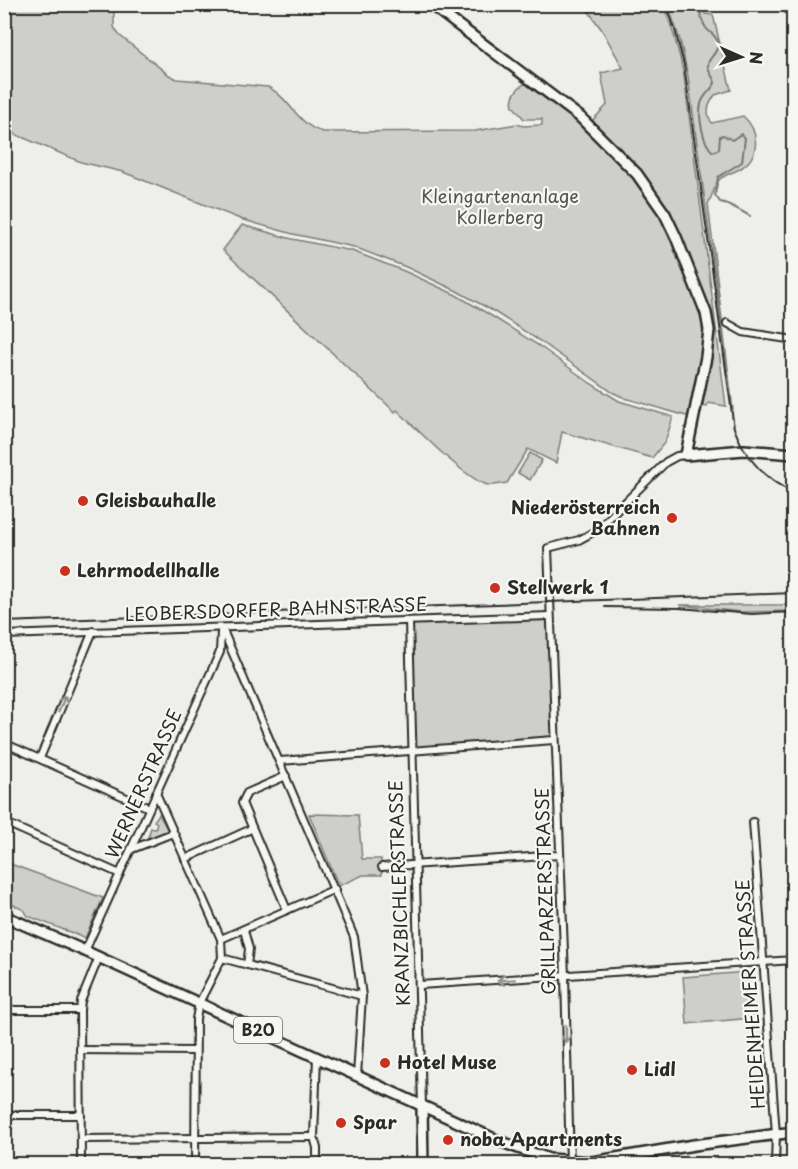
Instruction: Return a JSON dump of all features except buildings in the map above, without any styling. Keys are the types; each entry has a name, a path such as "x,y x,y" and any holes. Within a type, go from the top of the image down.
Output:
{"main road":[{"path":"430,4 580,117 626,162 656,199 676,237 706,313 710,330 686,455 744,450 794,454"},
{"name":"B20","path":"4,915 534,1155 570,1163 608,1160 794,1132"},
{"name":"KRANZBICHLERSTRASSE","path":"422,1106 423,1164"}],"street":[{"path":"783,4 794,17"},
{"path":"727,323 743,332 794,340"},
{"name":"GRILLPARZERSTRASSE","path":"570,1163 548,548 579,540 597,531 666,462 677,456 686,455"},
{"name":"LEOBERSDORFER BAHNSTRASSE","path":"4,635 549,616"},
{"name":"KRANZBICHLERSTRASSE","path":"409,621 422,1106"},
{"path":"222,628 354,937 362,996 357,1076"},
{"name":"WERNERSTRASSE","path":"85,951 220,652 222,628"},
{"path":"40,758 93,631"},
{"path":"280,761 554,740"},
{"path":"4,743 149,808"},
{"path":"286,776 247,792 242,803 287,910"},
{"path":"156,793 223,948 222,958 200,1003 196,1019 195,1164"},
{"path":"4,822 120,874"},
{"name":"HEIDENHEIMER STRASSE","path":"753,822 776,1134 775,1164"},
{"path":"185,859 251,829"},
{"path":"132,849 173,833"},
{"path":"382,867 559,855"},
{"path":"221,939 335,889"},
{"path":"244,930 249,949 247,965"},
{"path":"81,1164 80,1010 81,1001 99,957"},
{"path":"222,958 362,996"},
{"path":"420,985 794,960"},
{"path":"4,1010 80,1010"},
{"path":"81,1050 195,1051"},
{"path":"317,1057 314,1137 317,1164"},
{"path":"4,1115 81,1115"},
{"path":"81,1139 314,1137"}],"green space":[{"name":"Kleingartenanlage Kollerberg","path":"4,5 114,5 114,27 119,35 169,75 177,79 268,87 276,92 307,124 323,132 475,131 517,124 542,125 542,119 524,119 513,106 516,91 529,83 577,119 643,186 668,226 705,322 705,341 690,417 612,392 493,311 406,267 354,247 293,234 240,219 123,172 81,162 5,130"},
{"path":"584,5 663,5 670,22 684,76 726,406 708,403 707,407 701,406 711,342 674,223 590,123 607,105 601,73 623,68 602,30"},
{"path":"668,5 701,5 705,14 713,15 731,90 715,95 709,105 709,115 712,123 743,116 755,135 755,150 752,156 741,168 720,179 708,204 733,410 688,76 680,40"},
{"path":"242,225 292,239 352,251 404,271 456,295 541,347 619,401 673,417 665,442 652,458 562,432 556,463 528,449 507,483 488,485 479,481 441,452 397,410 395,412 223,250"},
{"path":"530,453 542,460 530,480 518,473"},
{"path":"679,605 793,605 794,611 741,612"},
{"path":"549,616 554,740 412,750 409,621"},
{"path":"159,814 168,831 147,840 151,828 155,829 157,823 154,821"},
{"path":"309,814 358,815 362,859 381,859 382,875 363,875 341,885 337,882"},
{"path":"5,862 103,898 85,938 28,916 24,910 5,901"},
{"path":"748,972 752,1018 687,1024 683,977"}],"waterway":[{"path":"698,4 704,25 715,36 718,43 717,50 708,65 715,83 703,98 700,109 706,143 713,152 719,149 720,136 723,135 732,140 741,134 745,138 742,162 718,177 715,195 720,202 750,216"}],"railway":[{"path":"666,4 684,65 734,428 744,449 757,466 774,481 794,493"},
{"path":"4,622 794,593"},
{"path":"605,607 679,608 752,614 794,612"}],"place":[{"name":"Gleisbauhalle","path":"83,501"},
{"name":"Niederösterreich Bahnen","path":"672,518"},
{"name":"Lehrmodellhalle","path":"65,571"},
{"name":"Stellwerk 1","path":"495,588"},
{"name":"Hotel Muse","path":"385,1063"},
{"name":"Lidl","path":"632,1070"},
{"name":"Spar","path":"341,1123"},
{"name":"noba Apartments","path":"448,1140"}]}
